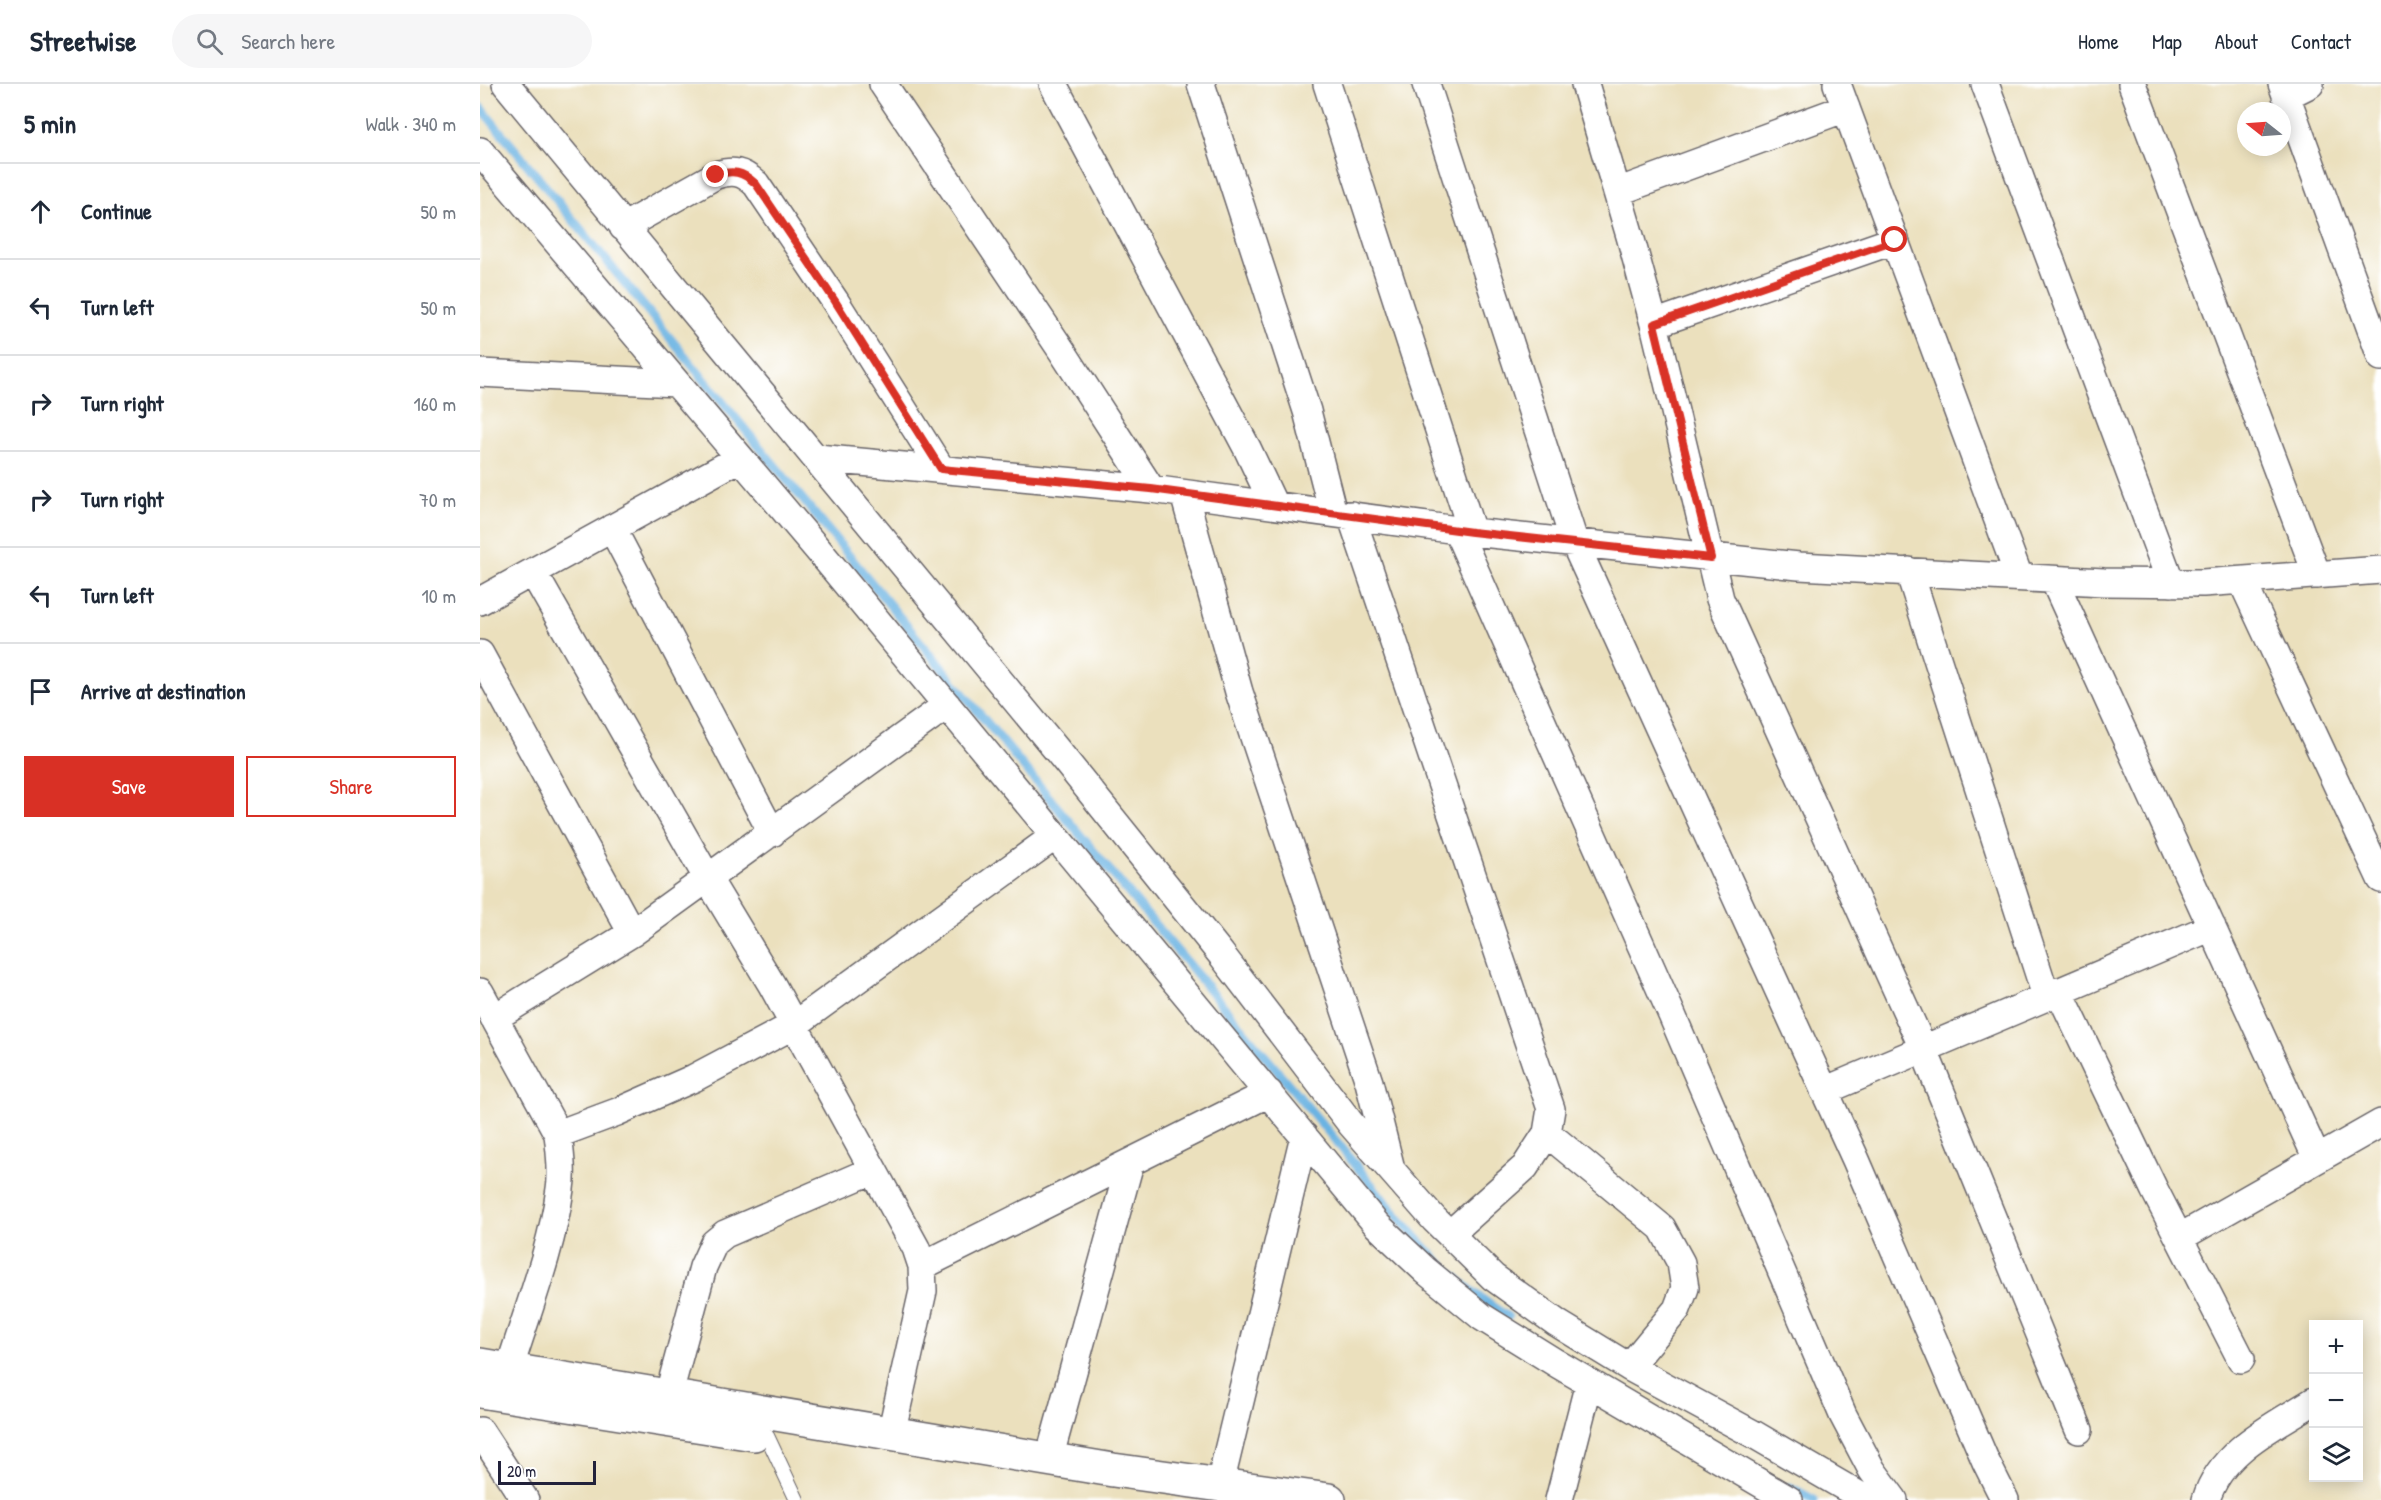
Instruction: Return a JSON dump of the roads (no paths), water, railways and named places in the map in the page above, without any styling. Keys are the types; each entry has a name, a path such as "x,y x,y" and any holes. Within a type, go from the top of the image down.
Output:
{"street":[{"path":"506,84 817,458 942,614 1056,749 1221,954 1351,1124 1434,1219 1493,1277 1557,1323 1867,1500"},
{"path":"884,84 1151,489"},
{"path":"1053,84 1247,448 1274,505"},
{"path":"1201,84 1342,514 1551,1110 1546,1133 1525,1167 1450,1234"},
{"path":"1327,84 1465,531 1843,1415 1872,1470 1894,1500"},
{"path":"1426,84 1575,544 1824,1091 1986,1462 2005,1500"},
{"path":"1585,84 1654,324 1720,599 1923,1048 2079,1430"},
{"path":"1985,84 2171,583"},
{"path":"2132,84 2317,575"},
{"path":"2310,84 2284,90 2381,357"},
{"path":"1617,192 1841,96 2019,577"},
{"path":"480,151 947,705 1377,1225 1426,1271 1482,1317 1589,1383 1789,1500"},
{"path":"623,227 716,175 732,170 747,175 756,184 835,301 941,469"},
{"path":"1654,324 1895,240"},
{"path":"480,373 676,383"},
{"path":"480,601 740,458"},
{"path":"817,458 1151,489 1465,531 1799,566 2054,580 2171,583 2242,581 2381,570"},
{"path":"1184,494 1239,692 1369,1082 1391,1169"},
{"path":"612,528 771,833"},
{"path":"1909,571 2052,994 2241,1359"},
{"path":"533,572 794,1025 916,1248 922,1266 923,1291 891,1434"},
{"path":"2054,580 2317,1159"},
{"path":"2242,581 2381,879"},
{"path":"480,654 632,933"},
{"path":"494,1018 632,933 947,705"},
{"path":"558,1134 617,1112 694,1078 794,1025 1055,836"},
{"path":"1824,1091 2212,927"},
{"path":"480,992 558,1134 561,1187 551,1234 495,1367 891,1434 1329,1500"},
{"path":"922,1266 1269,1093"},
{"path":"2179,1238 2381,1123"},
{"path":"1546,1133 1662,1228 1681,1263 1685,1288 1677,1308 1629,1366"},
{"path":"1220,1484 1304,1136"},
{"path":"1049,1459 1130,1163"},
{"path":"668,1397 693,1299 714,1243 725,1234 873,1170"},
{"path":"1559,1500 1589,1383"},
{"path":"480,1391 1165,1500"},
{"path":"2206,1500 2222,1467 2244,1446 2309,1404"},
{"path":"480,1431 525,1500"}],"lane":[{"path":"767,1436 797,1500"}],"waterway":[{"path":"480,107 927,651 1412,1234 1481,1299 1508,1317"},
{"path":"1790,1487 1814,1500"}]}
